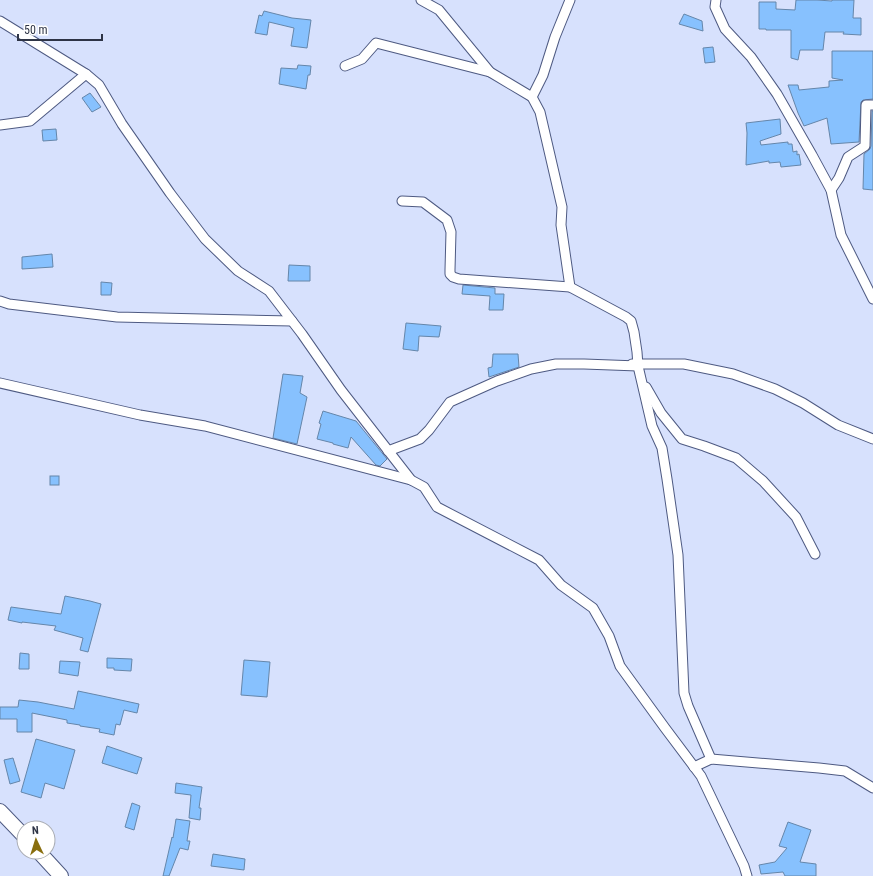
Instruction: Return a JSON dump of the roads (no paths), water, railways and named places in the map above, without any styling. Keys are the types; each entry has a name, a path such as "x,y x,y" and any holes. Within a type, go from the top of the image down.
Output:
{"main road":[{"path":"0,811 16,828"},
{"path":"46,860 60,875"}],"street":[{"path":"421,0 439,10"},
{"path":"435,0 439,10 490,72"},
{"path":"532,97 543,75 555,37 570,0"},
{"path":"716,0 715,8 725,29 751,57 777,94 812,155 830,190 841,235 873,299"},
{"path":"0,21 86,74 99,85 122,124 205,240 238,271 269,291 302,334 341,390 411,480"},
{"path":"345,66 362,59 376,43 490,72 532,97 540,112 562,207 561,225 570,287"},
{"path":"0,125 30,122 86,74"},
{"path":"830,190 839,178 848,157 865,146 866,105 873,105"},
{"path":"402,201 423,202 447,220 451,232 450,274 453,277 459,279 570,287 631,321 638,366 652,426 662,448 678,555 684,693 688,706 711,758"},
{"path":"0,302 117,317 292,321"},
{"path":"388,451 420,440 450,402 497,381 531,369 556,364 638,366"},
{"path":"815,554 796,517 763,481 736,458 682,439 661,413 632,364 684,364 733,374 775,389 803,402 838,425 873,439"},
{"path":"0,383 140,415 205,426 411,480 424,487 436,507 539,560 561,585 593,608 609,636 620,666 701,776 744,866 747,876"},
{"path":"694,767 711,758 845,771 873,788"}]}
